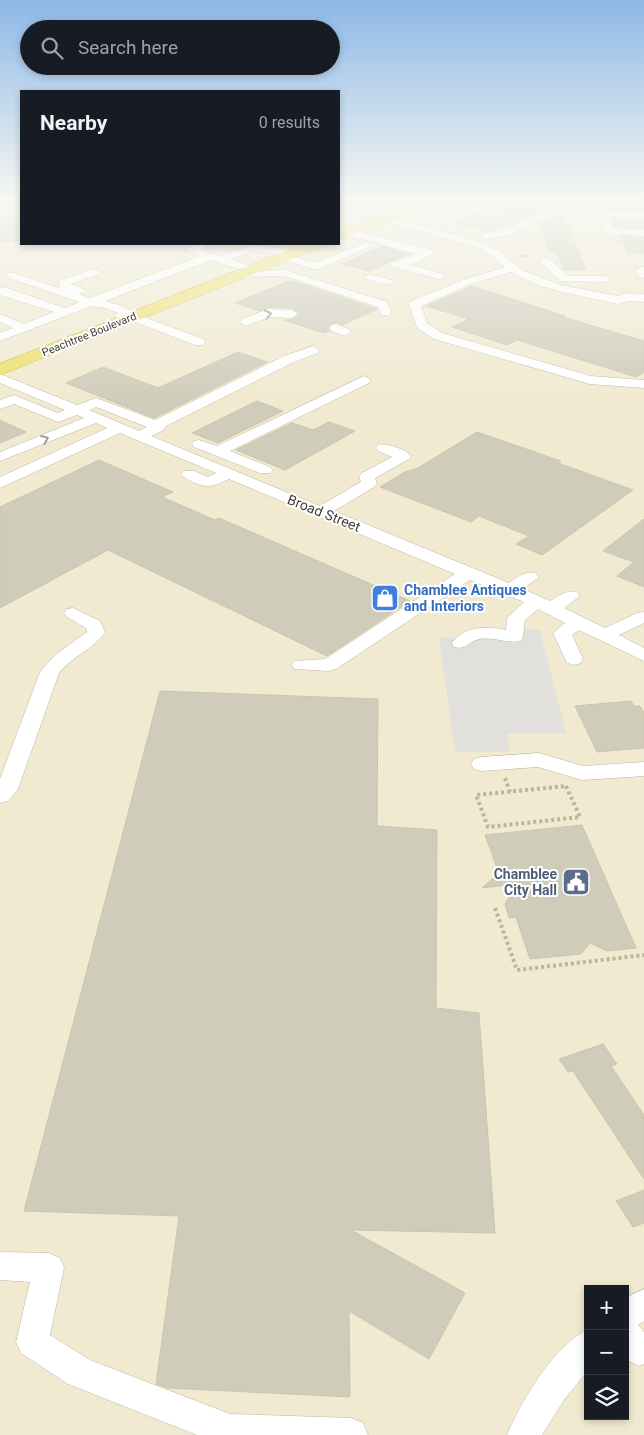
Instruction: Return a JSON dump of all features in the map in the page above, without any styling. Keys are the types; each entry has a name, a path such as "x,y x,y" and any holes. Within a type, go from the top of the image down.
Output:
{"highway":[{"name":"Peachtree Boulevard","path":"0,370 254,269"}],"street":[{"path":"0,337 90,302 185,269"},
{"path":"239,269 245,272"},
{"path":"337,269 383,305 385,312"},
{"path":"413,269 439,276"},
{"path":"510,269 490,277 466,282 415,304 421,325 438,336 590,380 644,384"},
{"path":"514,269 528,278 546,285 618,300 628,297 643,298"},
{"path":"554,269 565,279"},
{"path":"95,272 64,282 64,286 103,298"},
{"path":"10,275 90,302"},
{"path":"370,277 387,282"},
{"path":"546,285 565,279 605,280"},
{"path":"1,290 29,281"},
{"path":"1,290 65,312"},
{"path":"618,300 619,306 630,310"},
{"path":"90,302 88,308 111,315 132,317 199,342"},
{"path":"246,322 268,313 292,314"},
{"path":"0,318 24,328"},
{"path":"155,426 289,359 313,350"},
{"name":"Broad Street","path":"0,378 96,418 120,435 141,435 320,511 410,541 446,563 544,605 644,656"},
{"path":"219,451 364,380"},
{"path":"22,402 40,395"},
{"path":"0,405 14,399 58,418 96,402 159,428 141,435"},
{"path":"0,458 96,418"},
{"path":"0,483 103,436 120,435"},
{"path":"199,444 265,470"},
{"path":"320,511 332,507 369,484 368,476 404,456 383,448"},
{"path":"189,474 208,483 229,473"},
{"path":"446,563 461,554"},
{"path":"301,665 329,665 468,572"},
{"path":"511,590 530,578"},
{"path":"461,643 470,635 494,633 514,637 516,618 570,596"},
{"path":"0,796 7,789 50,672 56,663 89,642 96,632 94,626 73,613"},
{"path":"605,635 643,617"},
{"path":"574,659 562,633 579,622"},
{"path":"491,763 539,760 582,773 644,769"},
{"path":"0,1266 49,1268 32,1342 80,1372 230,1431 351,1435"},
{"path":"629,1313 644,1304"},
{"path":"524,1435 538,1407 557,1380 584,1350"}],"path":[{"path":"491,763 510,792"},
{"path":"566,786 580,817 488,827 476,795 510,792 566,786"},
{"path":"495,908 516,970 644,955"}],"shaded area":[{"path":"0,269 644,269 644,1435 0,1435"},
{"path":"522,630 540,630 566,733 507,734 510,752 455,752 439,638 523,638"}],"building":[{"path":"564,269 586,270 564,270"},
{"path":"289,281 377,309 342,325 336,322 331,323 327,327 329,331 324,333 284,320 292,320 299,316 299,312 293,308 268,307 259,311 235,303"},
{"path":"472,286 565,316 563,317 644,341 644,372 636,377 517,340 507,345 452,327 469,319 426,306"},
{"path":"238,352 267,362 154,418 66,383 103,367 158,388"},
{"path":"257,401 283,411 218,443 192,433"},
{"path":"0,420 26,432 0,443"},
{"path":"329,422 355,431 285,470 236,450 292,423 313,430"},
{"path":"477,432 561,461 558,463 633,490 542,555 516,544 529,536 479,516 471,522 380,487 405,472 418,468"},
{"path":"99,460 173,492 162,497 215,520 219,518 410,601 327,656 108,550 0,608 0,507"},
{"path":"644,519 644,587 617,576 634,562 603,551"},
{"path":"160,691 378,699 377,826 437,830 436,1008 479,1013 495,1233 351,1230 465,1293 429,1359 349,1311 350,1397 167,1388 156,1384 179,1216 24,1211"},
{"path":"631,701 634,706 640,706 644,713 644,748 597,752 575,706"},
{"path":"582,825 636,948 607,951 590,943 581,954 530,959 516,917 509,918 505,904 516,884 482,888 499,873 485,835"},
{"path":"603,1044 617,1064 611,1066 644,1115 644,1179 573,1071 568,1072 559,1059"},
{"path":"644,1190 644,1223 633,1227 616,1201"}],"tunnel":[{"path":"292,314 335,328"}],"place":[{"name":"Chamblee Antiques and Interiors","path":"385,598"},
{"name":"Chamblee City Hall","path":"576,882"}]}
